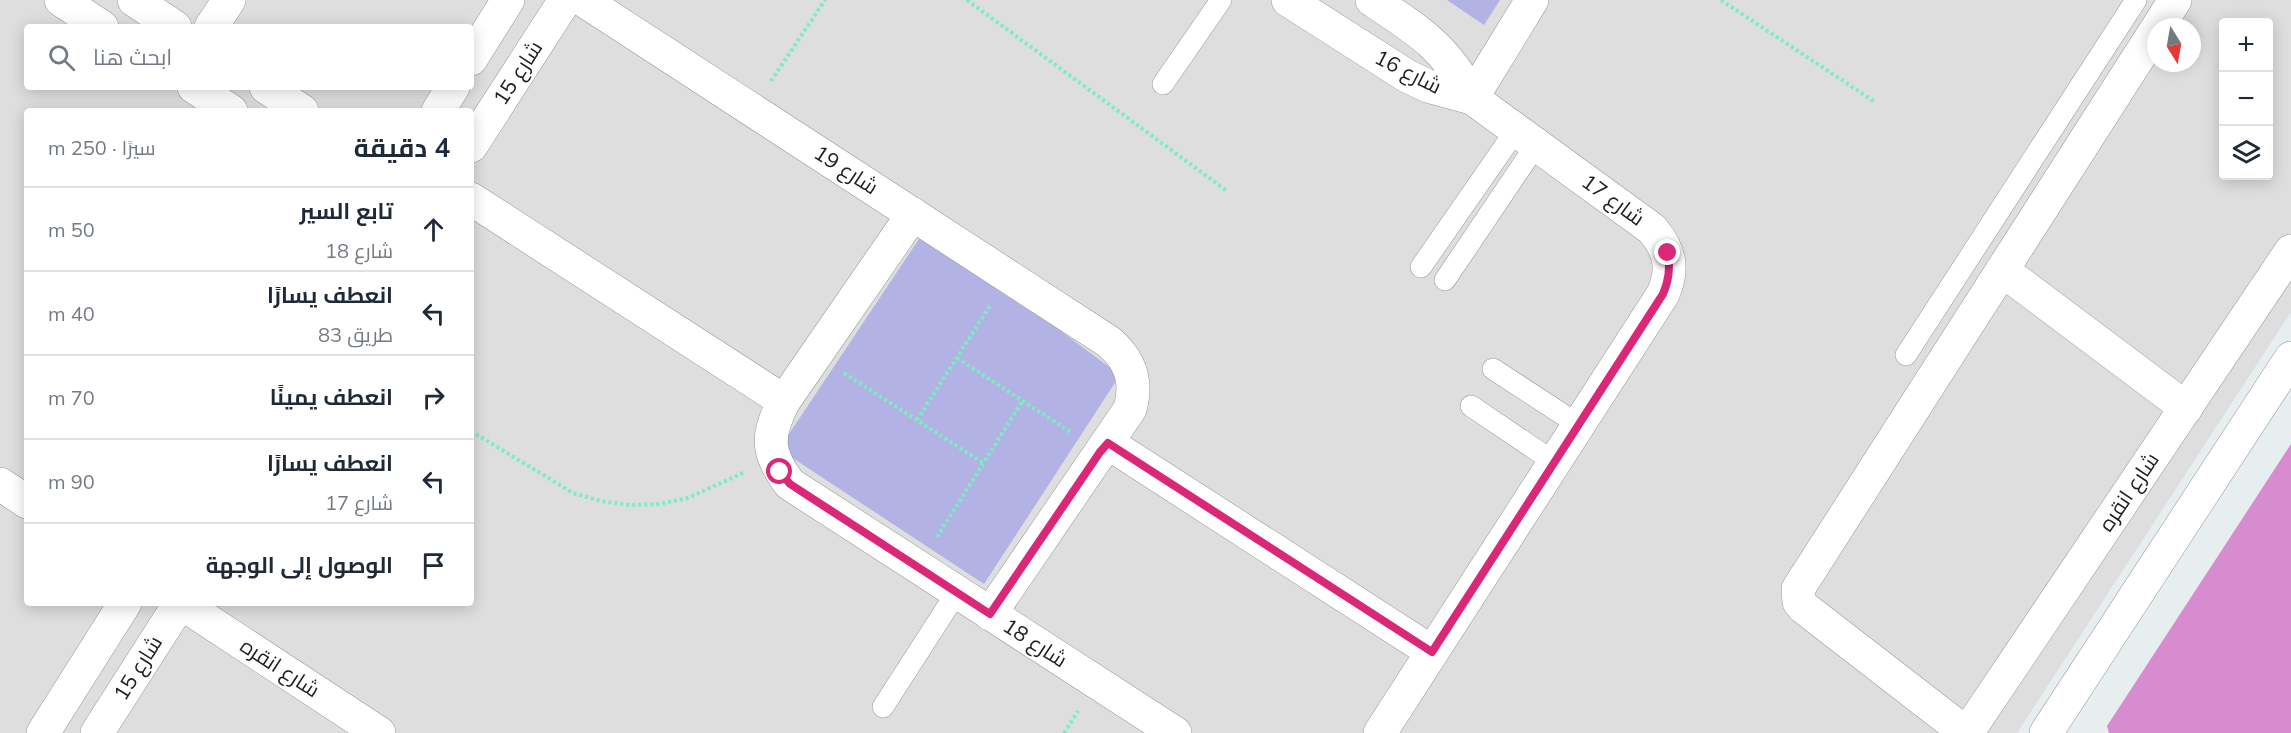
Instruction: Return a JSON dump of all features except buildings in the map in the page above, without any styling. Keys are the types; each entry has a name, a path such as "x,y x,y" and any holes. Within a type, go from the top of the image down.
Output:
{"street":[{"path":"61,0 97,24"},
{"path":"213,24 229,0"},
{"path":"474,54 508,0"},
{"name":"شارع 15","path":"474,141 565,0"},
{"name":"شارع 19","path":"583,0 1109,342 1126,360 1134,384 1134,397 1130,409 990,614"},
{"name":"شارع 16","path":"1288,0 1407,76 1428,86 1472,98"},
{"name":"شارع 16","path":"1372,0 1431,41 1448,58 1472,98"},
{"path":"1472,98 1532,0"},
{"path":"2163,18 2175,0"},
{"path":"1966,733 1803,607 1797,596 1801,583 2147,44"},
{"path":"199,90 226,108"},
{"path":"270,90 298,108"},
{"path":"440,108 451,90"},
{"name":"شارع 17","path":"1380,733 1663,294 1668,281 1669,260 1662,240 1653,229 1472,98"},
{"path":"474,201 784,401"},
{"name":"شارع 18","path":"913,214 784,401 774,421 770,440 780,472 790,484 1175,733"},
{"name":"شارع انقره","path":"1966,733 2291,251"},
{"path":"2002,270 2186,408"},
{"path":"2046,733 2291,358"},
{"path":"1104,447 1432,652"},
{"path":"0,484 24,500"},
{"path":"43,733 123,606"},
{"name":"شارع 15","path":"97,733 179,606"},
{"name":"شارع انقره","path":"186,606 379,733"}],"lane":[{"path":"1163,84 1221,0"},
{"path":"1906,355 2136,0"},
{"path":"1421,267 1526,138"},
{"path":"1445,280 1526,138"},
{"path":"1493,369 1579,425"},
{"path":"1471,406 1554,462"},
{"path":"883,707 957,592"}],"path":[{"path":"752,109 825,0"},
{"path":"967,0 1227,191"},
{"path":"1724,1 1875,102"},
{"path":"917,420 1008,276"},
{"path":"816,355 983,463"},
{"path":"957,358 1104,447"},
{"path":"918,567 1023,400"},
{"path":"474,432 573,493 601,501 630,505 659,504 688,498 774,457"}],"shaded area":[{"path":"0,0 2291,0 2291,312 2017,733 0,733"},
{"path":"1447,0 1500,0 1484,25"},
{"path":"925,230 1120,375 984,584 779,449"},
{"path":"2291,444 2291,733 2109,733 2107,726"}],"route":[{"path":"780,472 790,484 990,614 1108,443 1432,652 1663,294 1670,267 1668,253"}]}
